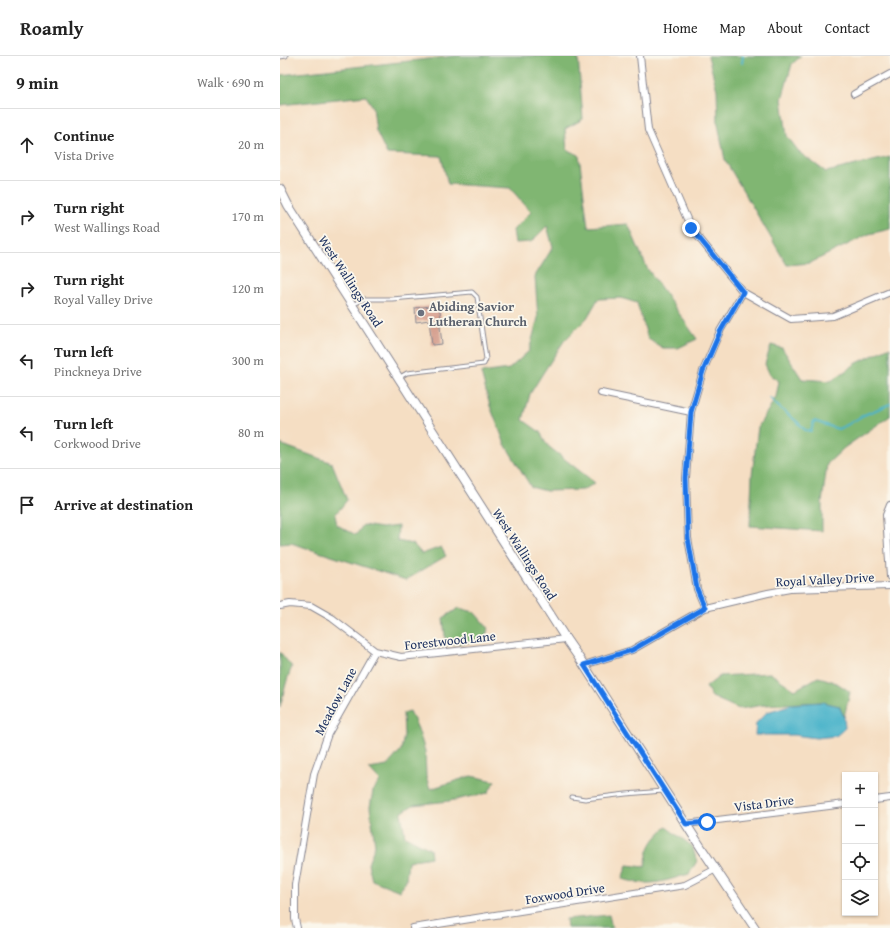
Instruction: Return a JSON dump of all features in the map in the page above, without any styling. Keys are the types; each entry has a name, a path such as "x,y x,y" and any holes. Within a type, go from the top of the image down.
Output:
{"street":[{"path":"640,56 648,130 653,142 691,228 743,292 791,319 833,316 890,292"},
{"path":"854,94 890,74"},
{"name":"West Wallings Road","path":"280,189 288,206 398,378 702,849 755,928"},
{"path":"705,608 697,589 688,538 686,478 691,412 703,371 720,332 743,292"},
{"path":"601,393 691,412"},
{"path":"890,504 886,515 890,577"},
{"name":"Royal Valley Drive","path":"584,665 632,650 705,608 790,589 890,586"},
{"name":"Forestwood Lane","path":"280,606 290,604 311,606 332,618 375,651 401,657 566,639"},
{"name":"Meadow Lane","path":"297,928 295,918 295,885 314,774 328,734 375,651"},
{"path":"878,800 890,798"},
{"name":"Vista Drive","path":"686,824 842,804"},
{"name":"Foxwood Drive","path":"413,928 685,885 716,869"}],"lane":[{"path":"280,57 286,56"},
{"path":"352,305 365,299 392,299 472,292 477,296 486,359 484,364 408,373 398,378"},
{"path":"572,797 585,800 665,790"}],"green space":[{"path":"456,56 578,56 583,119 565,129 567,150 579,155 588,227 628,224 647,268 697,339 678,348 663,348 648,339 637,303 621,298 598,299 587,318 564,341 530,394 523,420 540,432 548,446 595,483 583,490 546,491 531,487 505,444 490,406 481,373 509,369 529,351 538,318 535,276 553,247 547,226 531,242 515,243 513,230 531,212 510,188 448,184 441,156 387,154 376,131 373,107 366,96 280,105 280,75"},
{"path":"708,56 801,56 792,64 782,99 787,136 800,153 826,172 890,157 890,229 869,234 810,263 787,265 725,160 718,124 717,90"},
{"path":"771,345 782,348 802,379 831,381 857,363 890,347 890,416 844,448 827,464 822,503 822,531 750,526 752,475 758,427 776,397 779,381 770,375 765,364"},
{"path":"280,444 332,463 347,500 335,515 337,525 356,535 363,525 382,528 398,526 397,541 413,544 422,554 441,547 446,556 406,580 291,543 280,544"},
{"path":"459,608 474,612 488,628 485,640 446,645 443,618"},
{"path":"280,652 292,667 280,707"},
{"path":"770,673 795,690 818,677 843,687 850,692 844,717 839,706 822,702 764,705 739,709 712,697 706,687 720,676"},
{"path":"410,711 425,751 426,776 430,789 471,776 495,781 488,793 449,801 413,805 401,813 405,836 430,849 431,857 408,861 406,880 400,891 372,880 368,864 375,845 370,807 373,791 380,781 369,769 387,766 401,750 404,735 403,713"},
{"path":"666,827 692,846 697,861 689,874 649,883 622,879 627,865 645,867 647,854 651,844"},
{"path":"609,915 612,928 567,928 566,919"}],"water":[{"path":"822,702 839,706 844,717 845,728 836,736 816,738 794,735 755,735 756,723 767,712 793,704"}],"building":[{"path":"439,305 442,344 432,345 429,320 416,322 415,308"}],"waterway":[{"path":"742,63 743,56"},
{"path":"770,398 778,407 797,421 805,430 811,431 814,421 838,429 864,415 890,404"}],"place":[{"name":"Abiding Savior Lutheran Church","path":"421,313"}],"route":[{"path":"691,228 743,292 720,332 703,371 691,412 686,478 688,538 697,589 705,608 632,650 584,665 686,824 707,822"}]}
